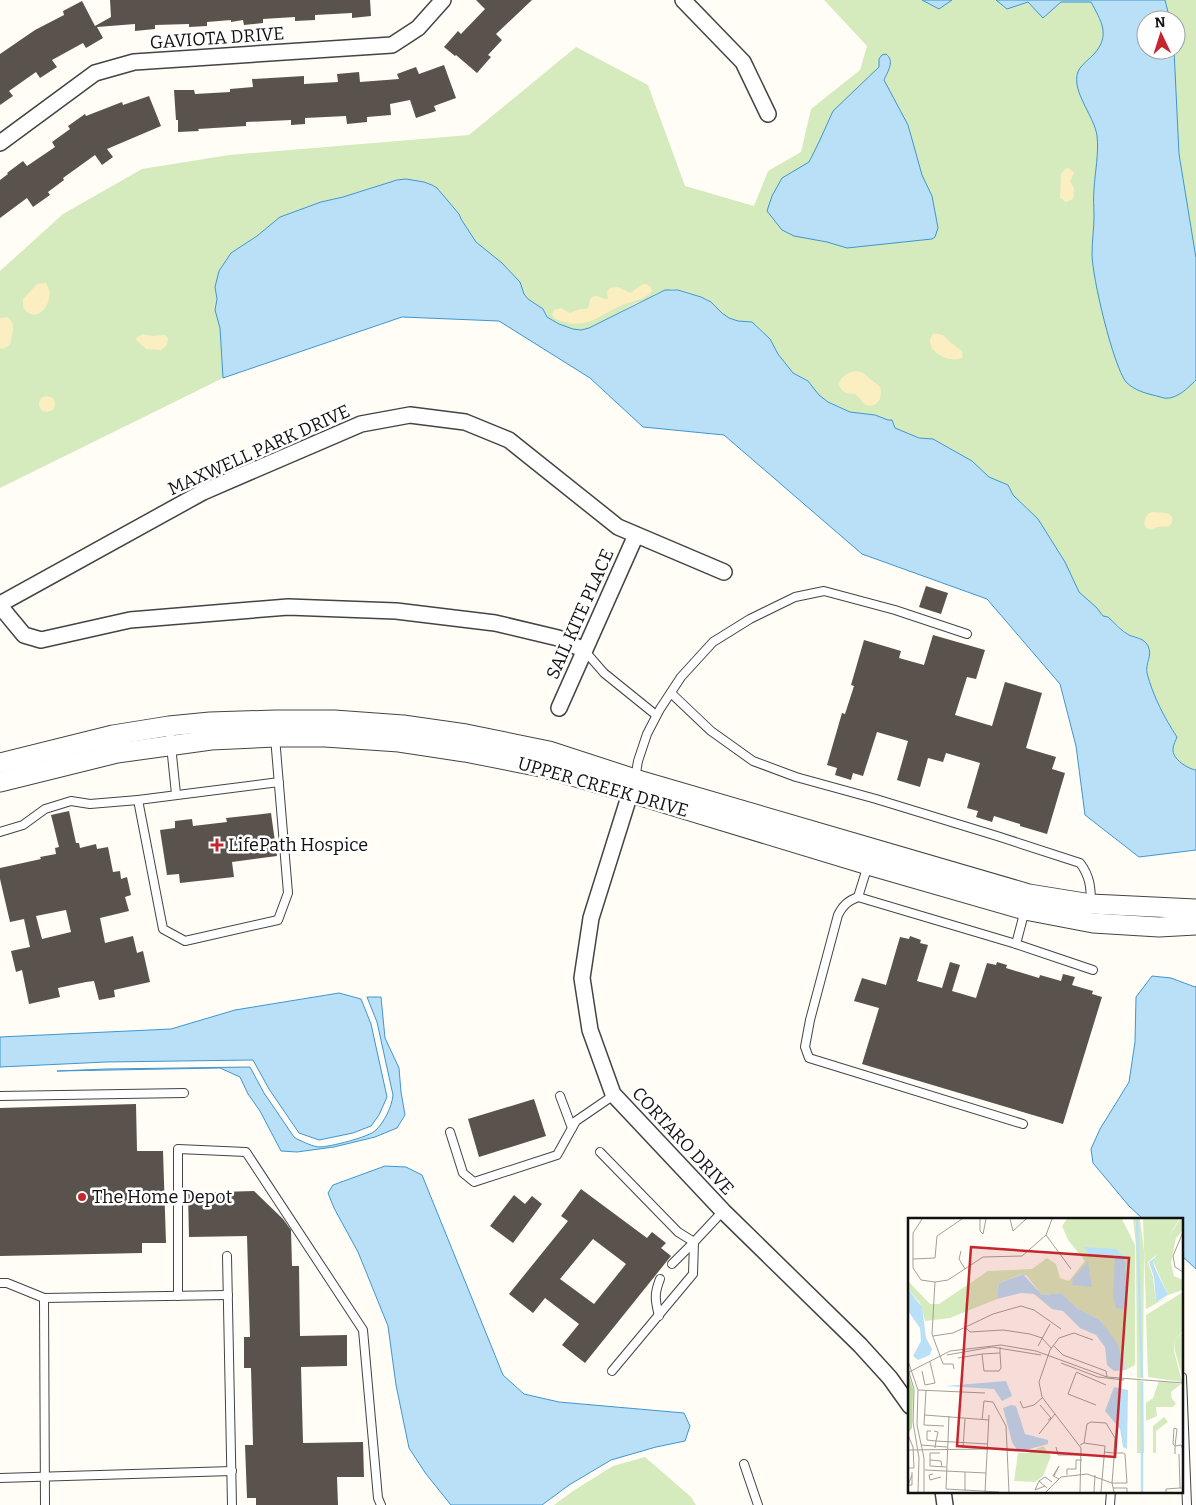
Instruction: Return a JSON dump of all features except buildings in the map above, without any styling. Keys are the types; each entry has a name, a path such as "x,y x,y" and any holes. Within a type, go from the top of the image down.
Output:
{"street":[{"name":"GAVIOTA DRIVE","path":"0,143 95,73 134,62 392,45 418,28 443,0"},
{"path":"683,0 742,62 768,114"},
{"name":"MAXWELL PARK DRIVE","path":"0,605 203,492 361,424 410,415 465,422 509,440 618,527 724,572"},
{"name":"SAIL KITE PLACE","path":"559,708 636,535"},
{"path":"0,605 24,635 41,640 130,620 288,607 396,611 495,623 558,638 584,650"},
{"name":"UPPER CREEK DRIVE","path":"0,782 117,753 210,722 334,720 403,725 466,734 548,752 633,786 868,865 1027,902 1196,908"},
{"name":"UPPER CREEK DRIVE","path":"0,762 104,737 170,735 211,740 275,736 325,737 381,741 465,752 633,786 1093,923 1159,927 1196,925"},
{"name":"CORTARO DRIVE","path":"633,786 591,918 582,978 590,1030 614,1095 723,1211 860,1345 890,1378 908,1403"},
{"path":"943,1492 945,1505"}],"lane":[{"path":"633,786 638,761 647,734 656,715 681,678 713,642 750,619 795,598 824,591 895,610 967,634"},
{"path":"584,650 604,673 656,715"},
{"path":"671,693 711,731 753,761 796,778 876,799 1080,863 1087,872 1091,886 1091,904"},
{"path":"170,735 176,794"},
{"path":"138,800 163,928 185,941 278,920 288,893 275,736"},
{"path":"0,832 23,825 45,809 71,801 90,804 138,800 279,782"},
{"path":"858,896 868,865"},
{"path":"1023,1124 809,1058 805,1047 806,1038 838,915 842,907 849,900 858,896 1016,944 1093,970"},
{"path":"1016,944 1027,902"},
{"path":"0,1096 184,1093"},
{"path":"450,1132 463,1173 474,1182 557,1155 576,1121 614,1095"},
{"path":"560,1096 572,1128"},
{"path":"178,1296 178,1149 246,1152 363,1330 378,1498 382,1505"},
{"path":"600,1152 678,1232 694,1242"},
{"path":"672,1264 723,1211"},
{"path":"612,1371 693,1274 694,1242"},
{"path":"227,1256 232,1505"},
{"path":"659,1316 654,1297 660,1279"},
{"path":"0,1283 7,1283 44,1298 228,1295"},
{"path":"44,1298 45,1505"},
{"path":"744,1464 758,1505"},
{"path":"0,1478 232,1471"},
{"path":"1187,1505 1184,1472 1196,1472"},
{"path":"1110,1492 1110,1505"}],"green space":[{"path":"824,0 1196,0 1196,770 1188,768 1181,763 1173,753 1173,746 1177,736 1163,714 1149,680 1147,644 1139,638 1129,635 1108,617 1103,616 1079,592 1065,562 1038,519 1013,495 1008,485 989,477 972,461 933,439 924,439 900,431 895,428 892,420 875,415 850,412 828,402 819,395 808,381 793,373 778,354 770,339 752,322 729,318 706,299 684,291 672,289 655,294 647,300 636,303 589,328 573,329 559,324 547,317 543,309 528,299 520,282 502,263 476,242 459,214 437,188 424,182 406,179 397,180 321,202 280,217 257,236 231,253 219,271 215,287 217,299 215,310 220,328 223,378 0,488 0,271 63,214 142,169 229,155 469,135 576,47 648,85 685,186 754,206 768,171 801,152 811,109 860,70 867,46"},
{"path":"645,1457 691,1497 696,1505 554,1505 613,1466"}],"sand":[{"path":"1069,168 1074,173 1070,182 1074,188 1074,194 1073,199 1066,202 1060,198 1061,174 1065,169"},
{"path":"46,283 49,290 47,304 39,313 28,313 23,307 23,299 36,285"},
{"path":"643,284 651,288 652,291 649,294 587,322 573,324 558,320 552,315 554,310 561,308 570,313 586,309 589,306 590,299 595,296 608,299 607,292 610,288 618,287 630,293"},
{"path":"6,317 12,322 13,333 10,345 3,349 0,348 0,318"},
{"path":"934,333 943,335 962,351 963,357 958,359 945,358 934,350 930,345 930,339"},
{"path":"143,334 152,336 165,335 168,338 167,345 161,350 146,349 136,340 137,337"},
{"path":"856,371 864,373 880,387 880,399 874,405 866,405 855,394 846,393 840,387 839,384 842,378"},
{"path":"44,396 50,396 55,401 53,410 44,412 39,407 39,401"},
{"path":"1154,512 1172,516 1173,519 1170,525 1167,527 1157,527 1152,530 1146,528 1146,516"}],"water":[{"path":"922,0 952,0 939,9"},
{"path":"996,0 1165,0 1168,10 1136,10 1136,60 1174,60 1179,154 1196,258 1196,380 1186,390 1173,397 1162,398 1146,393 1126,382 1115,358 1099,300 1092,254 1094,192 1098,149 1097,136 1079,93 1077,76 1080,68 1094,54 1102,41 1103,28 1101,22 1091,2 1061,2 1043,18 1028,2 1007,9"},
{"path":"886,54 889,57 890,63 884,80 908,125 922,175 932,196 938,228 935,237 932,239 847,248 794,236 782,230 767,211 772,196 782,178 809,162 833,111 879,67 879,59 882,55"},
{"path":"406,179 424,182 437,188 459,214 476,242 502,263 520,282 528,299 543,309 547,317 559,324 573,329 589,328 665,290 678,290 701,297 711,302 729,318 752,322 770,339 778,354 793,373 808,381 819,395 828,402 850,412 875,415 892,420 895,428 919,438 933,439 972,461 989,477 1008,485 1013,495 1038,519 1065,562 1079,592 1103,616 1108,617 1120,629 1142,640 1148,646 1150,653 1147,673 1152,690 1177,737 1173,746 1173,753 1181,763 1196,770 1196,850 1139,857 1085,815 1076,746 1060,684 987,599 862,554 724,435 643,427 590,378 499,321 402,317 223,378 220,328 215,310 217,299 215,287 219,271 231,253 257,236 280,217 321,202"},
{"path":"1152,976 1171,978 1196,986 1196,1269 1184,1258 1184,1218 1142,1218 1129,1206 1093,1163 1091,1149 1100,1129 1129,1082 1135,1042 1136,997"},
{"path":"339,993 361,999 371,1024 387,1097 379,1115 371,1126 353,1133 319,1140 299,1133 269,1089 253,1060 106,1062 0,1067 0,1037 171,1029 235,1010"},
{"path":"367,997 381,997 385,1038 399,1068 405,1115 397,1128 375,1137 334,1147 297,1152 281,1151 240,1077 220,1068 57,1071 250,1067 264,1093 294,1137 317,1147 325,1147 372,1133 382,1123 391,1104 393,1095 377,1022"},
{"path":"385,1166 406,1167 422,1175 503,1375 524,1394 559,1402 684,1413 690,1426 685,1441 611,1460 569,1485 542,1505 451,1505 426,1474 409,1448 396,1385 388,1326 358,1252 328,1193 333,1185"}],"place":[{"name":"LifePath Hospice","path":"217,845"},
{"name":"The Home Depot","path":"82,1197"}]}
